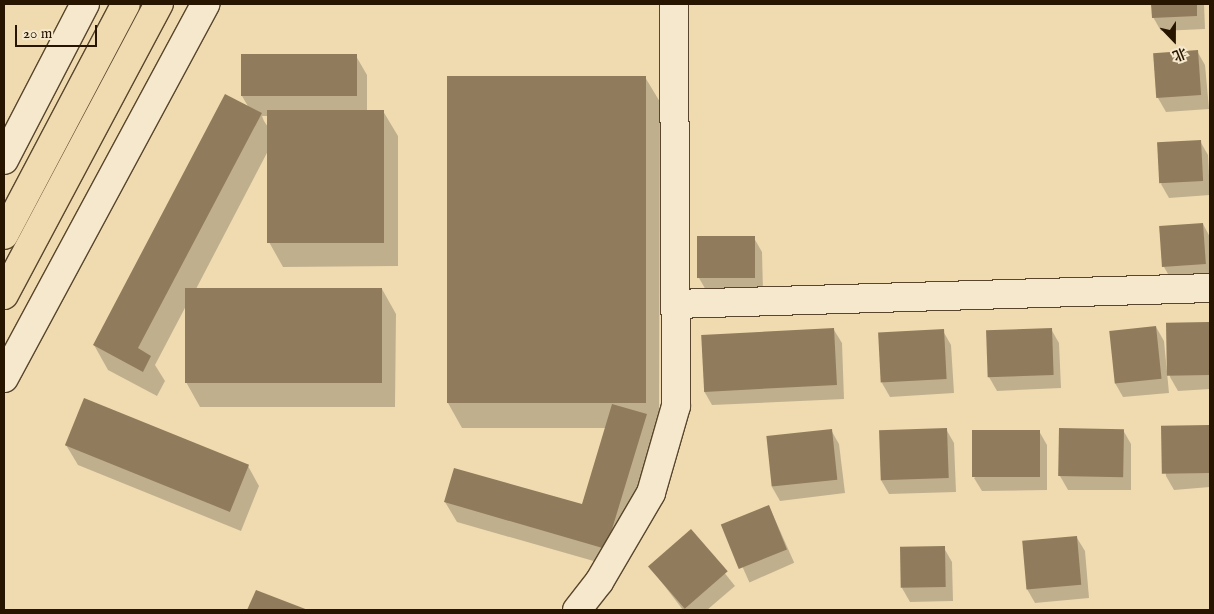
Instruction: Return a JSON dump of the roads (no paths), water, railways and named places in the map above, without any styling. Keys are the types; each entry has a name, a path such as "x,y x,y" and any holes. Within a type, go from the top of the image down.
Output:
{"main road":[{"path":"4,235 126,4"},
{"path":"4,295 160,4"}],"street":[{"path":"4,160 85,4"},
{"path":"4,378 205,4"},
{"path":"578,610 599,582 651,493 676,406 674,4"},
{"path":"675,304 1210,288"}]}
